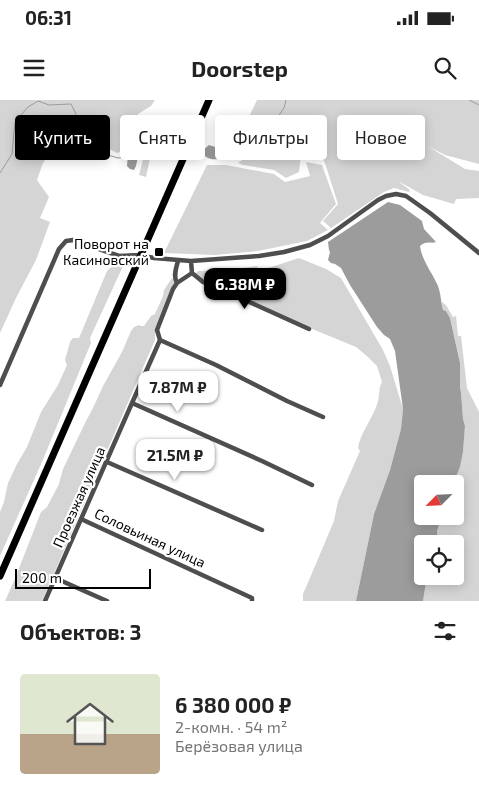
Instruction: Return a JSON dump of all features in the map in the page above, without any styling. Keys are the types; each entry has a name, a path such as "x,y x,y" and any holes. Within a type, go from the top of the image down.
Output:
{"main road":[{"path":"0,576 209,100"}],"street":[{"path":"0,385 59,250 66,241 73,240 119,256 140,255 178,261 191,262 259,256 310,245 328,236 378,200 396,194 406,196 479,252"},
{"path":"178,261 175,276 177,284 192,274"},
{"path":"191,262 192,274 203,282 308,329"},
{"name":"Проезжая улица","path":"45,601 160,340 157,330 173,288 177,284"},
{"path":"160,340 323,417"},
{"path":"132,403 312,485"},
{"path":"107,462 262,530"},
{"name":"Соловьиная улица","path":"81,519 252,598 252,601"},
{"path":"55,578 107,601"}],"shaded area":[{"path":"0,100 155,100 151,106 138,115 120,115 120,152 117,153 110,150 110,115 15,115 15,160 45,160 37,180 49,197 40,218 50,222 36,260 0,333"},
{"path":"257,100 479,100 479,164 445,155 426,145 465,169 479,171 479,198 456,199 454,204 423,195 398,181 410,190 409,192 394,188 384,192 331,228 323,221 338,204 323,160 327,160 327,115 250,115"},
{"path":"209,145 215,147 215,159 205,156 205,148"},
{"path":"128,160 137,160 134,170 127,166"},
{"path":"143,160 150,160 146,177 139,175"},
{"path":"242,160 300,160 299,172 286,178 274,170 238,163"},
{"path":"306,162 322,165 336,204 320,223 328,230 307,241 258,251 215,255 164,253 207,165 226,165 274,174 285,182 310,176"},
{"path":"388,202 400,205 422,221 424,229 436,242 424,243 420,246 425,262 438,286 443,310 446,311 450,318 460,363 460,388 465,426 463,452 457,475 414,475 414,525 439,525 437,535 414,535 414,585 426,585 423,601 356,601 374,514 390,470 401,429 403,409 395,351 390,339 377,327 341,268 328,260 330,252 328,242"},
{"path":"299,258 326,269 341,278 383,350 403,409 401,429 390,470 374,514 356,601 303,601 303,594 334,521 338,501 360,451 358,448 359,442 379,398 382,382 377,366 356,347 193,276 198,271 228,270 257,266 259,271"},
{"path":"120,263 123,266 90,338 91,343 42,462 0,556 0,512 8,483 27,447 41,412 58,385 67,365 65,360 70,342 73,338 79,338 107,271 114,264"},
{"path":"172,278 175,284 155,331 155,340 42,601 5,601 41,512 47,507 59,484 63,469 131,331 139,325 144,326 151,316 155,314 164,290"},
{"path":"442,302 453,317 456,316 458,336 461,336 467,388 479,412 479,601 423,601 426,585 464,585 464,535 437,535 439,525 464,525 464,475 457,475 463,452 465,426 460,388 460,363 450,318 442,307"}],"waterway":[{"path":"279,115 286,100"},
{"path":"469,100 479,105"},
{"path":"21,115 28,107 38,101 49,105 71,104 76,115"},
{"path":"0,173 12,154 15,122"},
{"path":"110,156 120,158"}],"place":[{"name":"Поворот на Касиновский","path":"159,252"}]}
